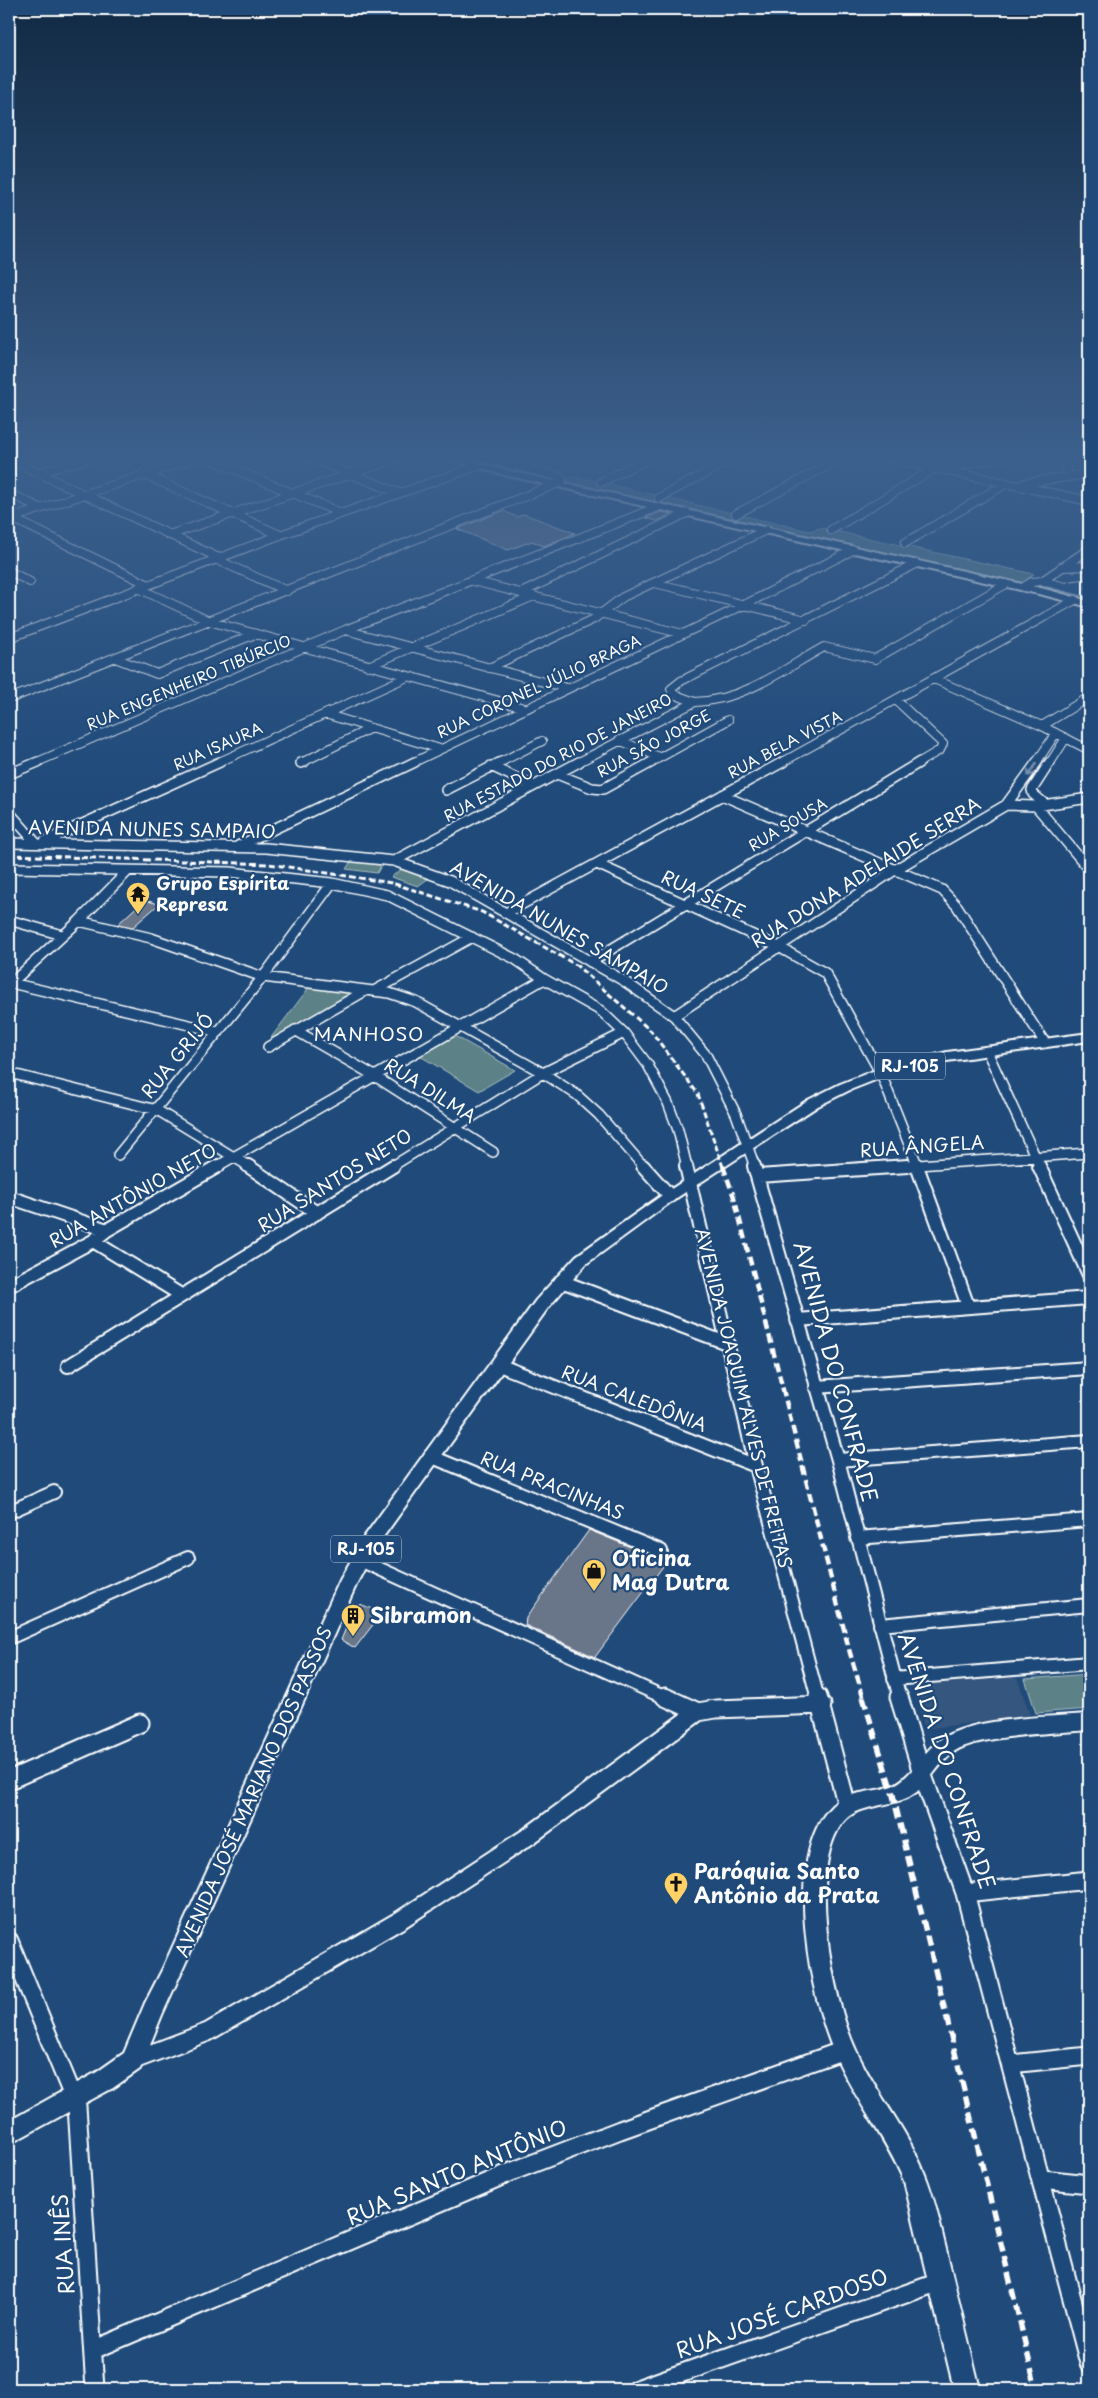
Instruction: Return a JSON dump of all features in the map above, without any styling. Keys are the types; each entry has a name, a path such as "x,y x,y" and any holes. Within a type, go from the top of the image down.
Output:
{"main road":[{"path":"934,568 1046,592 1089,604"},
{"name":"AVENIDA JOSÉ MARIANO DOS PASSOS","path":"132,2061 153,2010 170,1977 360,1560 370,1542 430,1456 561,1281 596,1248 748,1144 824,1096 882,1074 943,1058 1089,1037"},
{"path":"967,2389 942,2280 914,2175 844,2050 828,2004 814,1889 815,1862 822,1838 831,1820 847,1806 893,1795 908,1788 946,1747 963,1738 990,1733 1089,1722"},
{"path":"9,2133 106,2080 132,2061"}],"street":[{"path":"114,568 147,584"},
{"path":"9,638 190,568"},
{"path":"237,568 287,592"},
{"path":"9,699 347,568"},
{"name":"RUA ENGENHEIRO TIBÚRCIO","path":"9,774 346,630 505,568"},
{"path":"521,593 573,568"},
{"path":"489,668 603,614 623,597 685,568"},
{"name":"RUA CORONEL JÚLIO BRAGA","path":"236,847 818,568"},
{"path":"695,702 673,694 672,689 681,681 908,568"},
{"path":"1042,581 1060,568"},
{"path":"9,571 30,582"},
{"path":"474,581 683,634"},
{"path":"1042,581 1047,587 1046,592"},
{"path":"1024,587 1032,582 1042,581 1089,593"},
{"path":"655,582 806,620"},
{"path":"1066,587 1089,583"},
{"name":"RUA ESTADO DO RIO DE JANEIRO","path":"394,861 619,740 695,702 726,698 777,675 824,647 875,659 1006,584"},
{"path":"138,588 209,621 304,649 524,708"},
{"path":"368,666 534,596"},
{"name":"RUA BELA VISTA","path":"506,913 1075,600"},
{"path":"9,629 19,634"},
{"path":"346,630 567,688"},
{"path":"115,658 145,671 158,674 167,672 255,634"},
{"name":"RUA ISAURA","path":"38,843 407,676"},
{"path":"934,679 1042,726 1089,750"},
{"path":"1042,726 1089,697"},
{"name":"RUA SOUSA","path":"590,962 806,829 942,749 943,744 941,741 896,700"},
{"path":"325,714 440,749"},
{"name":"RUA SÃO JORGE","path":"557,774 592,788 606,787 728,720"},
{"path":"301,763 372,728"},
{"path":"1006,804 1056,733"},
{"path":"1066,738 1032,790 1040,805 1089,869"},
{"path":"619,740 659,757"},
{"path":"446,790 542,741"},
{"path":"491,766 533,786"},
{"path":"722,795 898,868 937,887 953,901 1045,1043"},
{"name":"RUA DONA ADELAIDE SERRA","path":"674,1016 898,868 1006,804 1040,805 1089,798"},
{"path":"9,812 38,843"},
{"name":"AVENIDA NUNES SAMPAIO","path":"9,843 236,847 351,855 394,861 450,881 639,991 674,1016 697,1042 714,1067 748,1144"},
{"name":"RUA SETE","path":"596,864 779,947 817,967 828,976 882,1074 918,1165 968,1306"},
{"name":"AVENIDA JOAQUIM ALVES DE FREITAS","path":"9,868 230,872 332,883 387,895 515,959 544,979 601,1011 624,1033 648,1065 668,1103 678,1130 756,1466 822,1705 847,1806"},
{"path":"11,982 79,921 128,870"},
{"name":"RUA GRIJÓ","path":"118,1155 157,1110 263,977 332,883"},
{"path":"9,920 62,935"},
{"path":"79,921 165,942 263,977 398,995 416,1002 570,1090 590,1106 670,1196"},
{"path":"268,1047 295,1030 472,937"},
{"name":"RUA ANTÔNIO NETO","path":"9,1286 18,1283 47,1265 93,1241 107,1230 236,1157 373,1075 544,979"},
{"path":"11,982 219,1032"},
{"name":"RUA DILMA","path":"295,1030 373,1075 493,1152"},
{"name":"RUA SANTOS NETO","path":"68,1366 543,1073 624,1033"},
{"path":"987,1051 1089,1275"},
{"path":"9,1073 157,1110 236,1157 317,1213"},
{"name":"AVENIDA DO CONFRADE","path":"748,1144 838,1460 894,1679 922,1773 965,1893 1089,2363"},
{"name":"RUA ÂNGELA","path":"758,1176 1089,1153"},
{"path":"9,1197 107,1230"},
{"path":"93,1241 181,1295"},
{"path":"561,1281 729,1344"},
{"path":"797,1320 1089,1298"},
{"name":"RUA CALEDÔNIA","path":"499,1365 756,1466"},
{"path":"816,1387 1089,1368"},
{"path":"838,1460 1089,1441"},
{"name":"RUA PRACINHAS","path":"430,1456 660,1551"},
{"path":"9,1512 54,1492"},
{"path":"857,1538 1089,1520"},
{"path":"9,1638 188,1558"},
{"path":"360,1560 698,1712"},
{"path":"880,1625 1089,1606"},
{"path":"894,1679 1089,1663"},
{"path":"132,2061 208,2032 417,1910 529,1836 698,1712 716,1709 822,1705"},
{"path":"9,1780 140,1723"},
{"path":"965,1893 1089,1880"},
{"name":"RUA INÊS","path":"9,1941 73,2098 79,2119 95,2389"},
{"name":"RUA SANTO ANTÔNIO","path":"93,2350 516,2170 620,2130 844,2050"},
{"path":"1010,2064 1089,2056"},
{"path":"1042,2179 1089,2184"},
{"name":"RUA JOSÉ CARDOSO","path":"637,2389 942,2280"}],"shaded area":[{"path":"1017,1677 1030,1715 925,1729 915,1693 919,1688 929,1684"}],"green space":[{"path":"943,568 1006,568 1034,574 1020,585"},
{"path":"352,860 382,864 377,873 346,869"},
{"path":"402,869 429,878 418,886 391,877"},
{"path":"310,986 354,994 264,1047"},
{"path":"455,1036 515,1070 479,1091 420,1056"},
{"path":"1089,1674 1089,1709 1036,1713 1025,1679"}],"building":[{"name":"Grupo Espírita Represa","path":"144,900 159,904 133,927 118,924"},
{"name":"Oficina Mag Dutra","path":"589,1530 660,1559 664,1565 595,1657 525,1625 526,1618"},
{"path":"360,1604 382,1613 355,1648 341,1640 348,1623"}],"railway":[{"path":"9,855 269,864 392,883 482,912 576,965 651,1031 698,1094 723,1167"},
{"path":"723,1166 734,1197 850,1653 864,1699"},
{"path":"863,1697 893,1795 1036,2389"}],"place":[{"name":"Grupo Espírita Represa","path":"138,915"},
{"name":"Oficina Mag Dutra","path":"594,1592"},
{"name":"Sibramon","path":"353,1637"},
{"name":"Paróquia Santo Antônio da Prata","path":"676,1905"}],"district":[{"name":"MANHOSO","path":"369,1034"}]}
